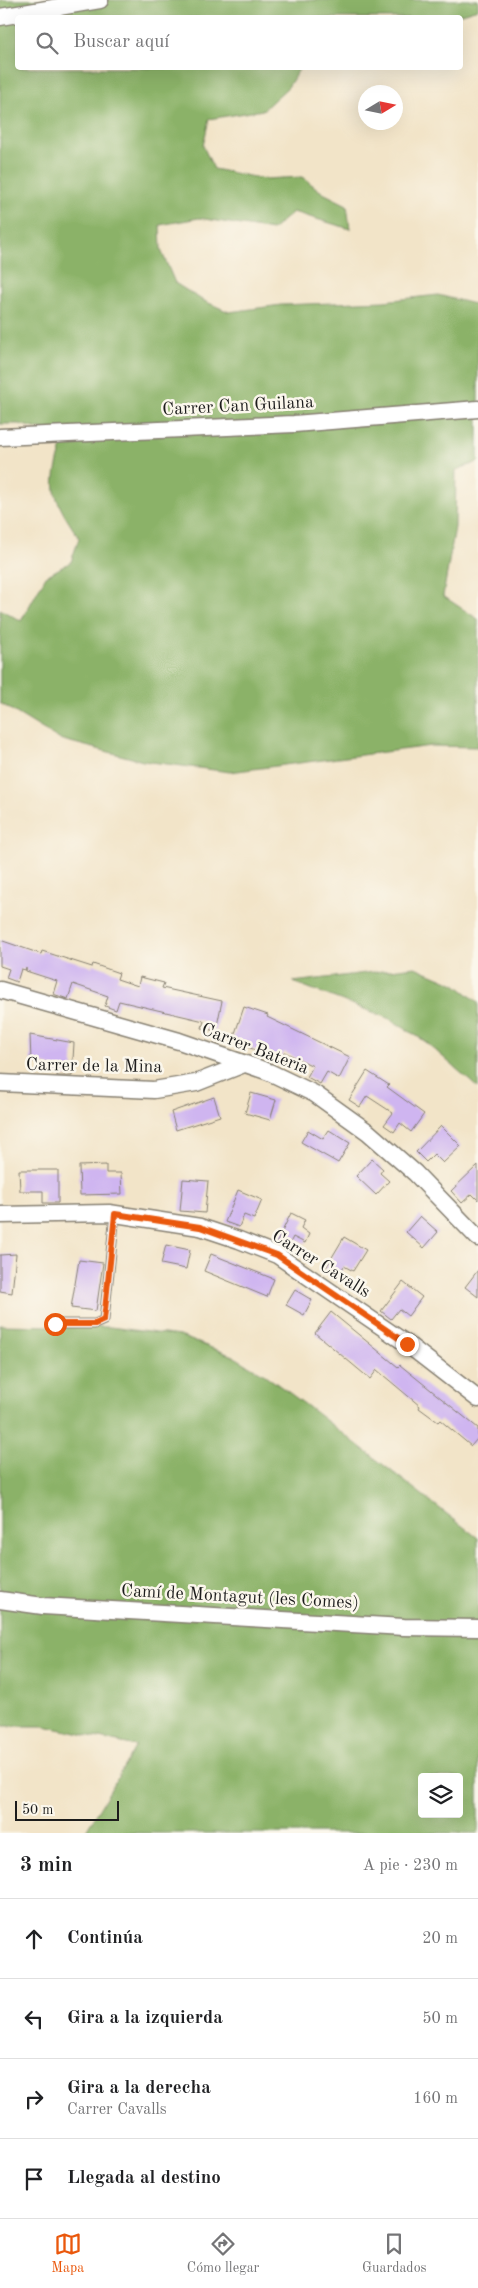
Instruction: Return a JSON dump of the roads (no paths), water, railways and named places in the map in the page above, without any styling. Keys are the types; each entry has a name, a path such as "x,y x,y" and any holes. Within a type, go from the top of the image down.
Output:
{"street":[{"path":"0,17 100,0"},
{"name":"Carrer Can Guilana","path":"0,438 294,424 478,409"},
{"name":"Carrer Bateria","path":"0,990 179,1042 269,1072 315,1094 368,1132 415,1173 478,1238"},
{"name":"Carrer de la Mina","path":"0,1083 154,1090 196,1083 244,1064"},
{"name":"Carrer Cavalls","path":"0,1215 115,1214 200,1227 277,1255 407,1344 478,1400"},
{"name":"Camí de Montagut (les Comes)","path":"0,1600 53,1606 404,1627 478,1628"}],"lane":[{"path":"55,1324 95,1324 104,1320 115,1214"}]}
